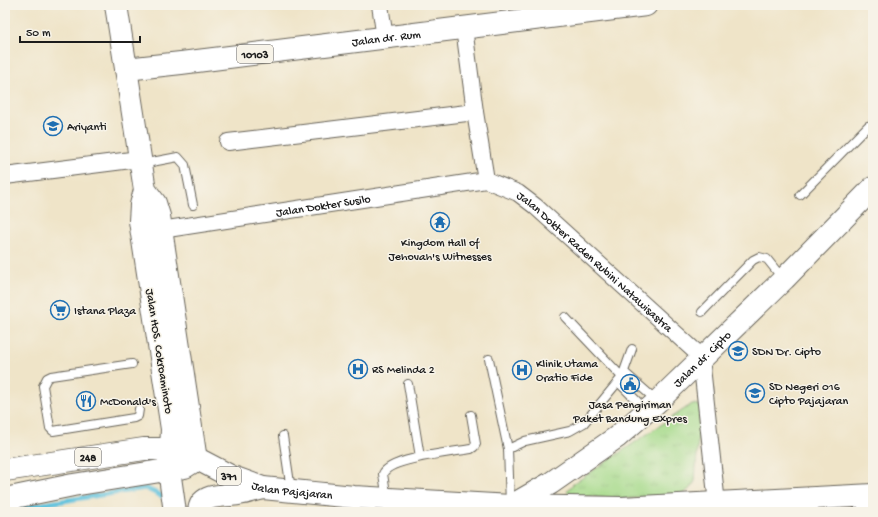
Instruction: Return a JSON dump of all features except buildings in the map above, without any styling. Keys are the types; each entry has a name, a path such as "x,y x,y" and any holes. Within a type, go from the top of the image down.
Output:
{"main road":[{"name":"Jalan HOS. Cokroaminoto","path":"116,5 145,190 155,203 161,230 196,460"},
{"name":"Jalan dr. Rum","path":"126,69 646,5"},
{"name":"Jalan dr. Cipto","path":"511,506 550,483 618,437 784,280 873,188"},
{"name":"Jalan HOS. Cokroaminoto","path":"145,190 140,205 140,220 172,429 170,459 175,512"},
{"name":"248","path":"5,470 144,449 186,466 196,460"},
{"name":"248","path":"5,499 73,485 170,459"},
{"name":"Jalan Pajajaran","path":"196,460 230,476 263,488 291,491 355,505 387,499 511,506 621,508 717,504 796,506 868,501"},
{"path":"200,512 200,506 205,500 213,497 239,494 263,488"}],"street":[{"path":"380,5 385,38"},
{"path":"464,28 486,180"},
{"path":"228,142 475,112"},
{"path":"5,176 140,162"},
{"name":"Jalan Dokter Susilo","path":"161,230 486,180"},
{"name":"Jalan Dokter Raden Rubini Natawisastra","path":"486,180 518,193 535,206 701,358"},
{"path":"701,358 717,504"}],"lane":[{"path":"800,195 868,126 873,125"},
{"path":"140,162 178,157 185,165 193,205"},
{"path":"702,312 753,260 759,257 767,259 784,280"},
{"path":"565,317 621,377 652,406"},
{"path":"508,449 525,442 570,431 584,423 621,377 632,349"},
{"path":"488,359 508,449 511,506"},
{"path":"132,364 51,376 47,378 43,386 50,428 53,431 134,418 138,416 139,409"},
{"path":"621,377 652,406"},
{"path":"408,384 420,457"},
{"path":"387,499 383,474 384,470 390,466 420,457 471,449 474,447 476,444 471,415"},
{"path":"283,436 291,491"}],"green space":[{"path":"692,404 700,405 695,481 691,488 681,495 619,499 570,495 567,491 573,484"}],"waterway":[{"path":"5,510 145,488 167,499"}],"place":[{"name":"Ariyanti","path":"53,126"},
{"name":"Kingdom Hall of Jehovah's Witnesses","path":"440,222"},
{"name":"Istana Plaza","path":"60,310"},
{"name":"SDN Dr. Cipto","path":"738,351"},
{"name":"RS Melinda 2","path":"358,369"},
{"name":"Klinik Utama Oratio Fide","path":"522,370"},
{"name":"Jasa Pengiriman Paket Bandung Expres","path":"630,384"},
{"name":"SD Negeri 016 Cipto Pajajaran","path":"755,393"},
{"name":"McDonald's","path":"86,401"}]}
